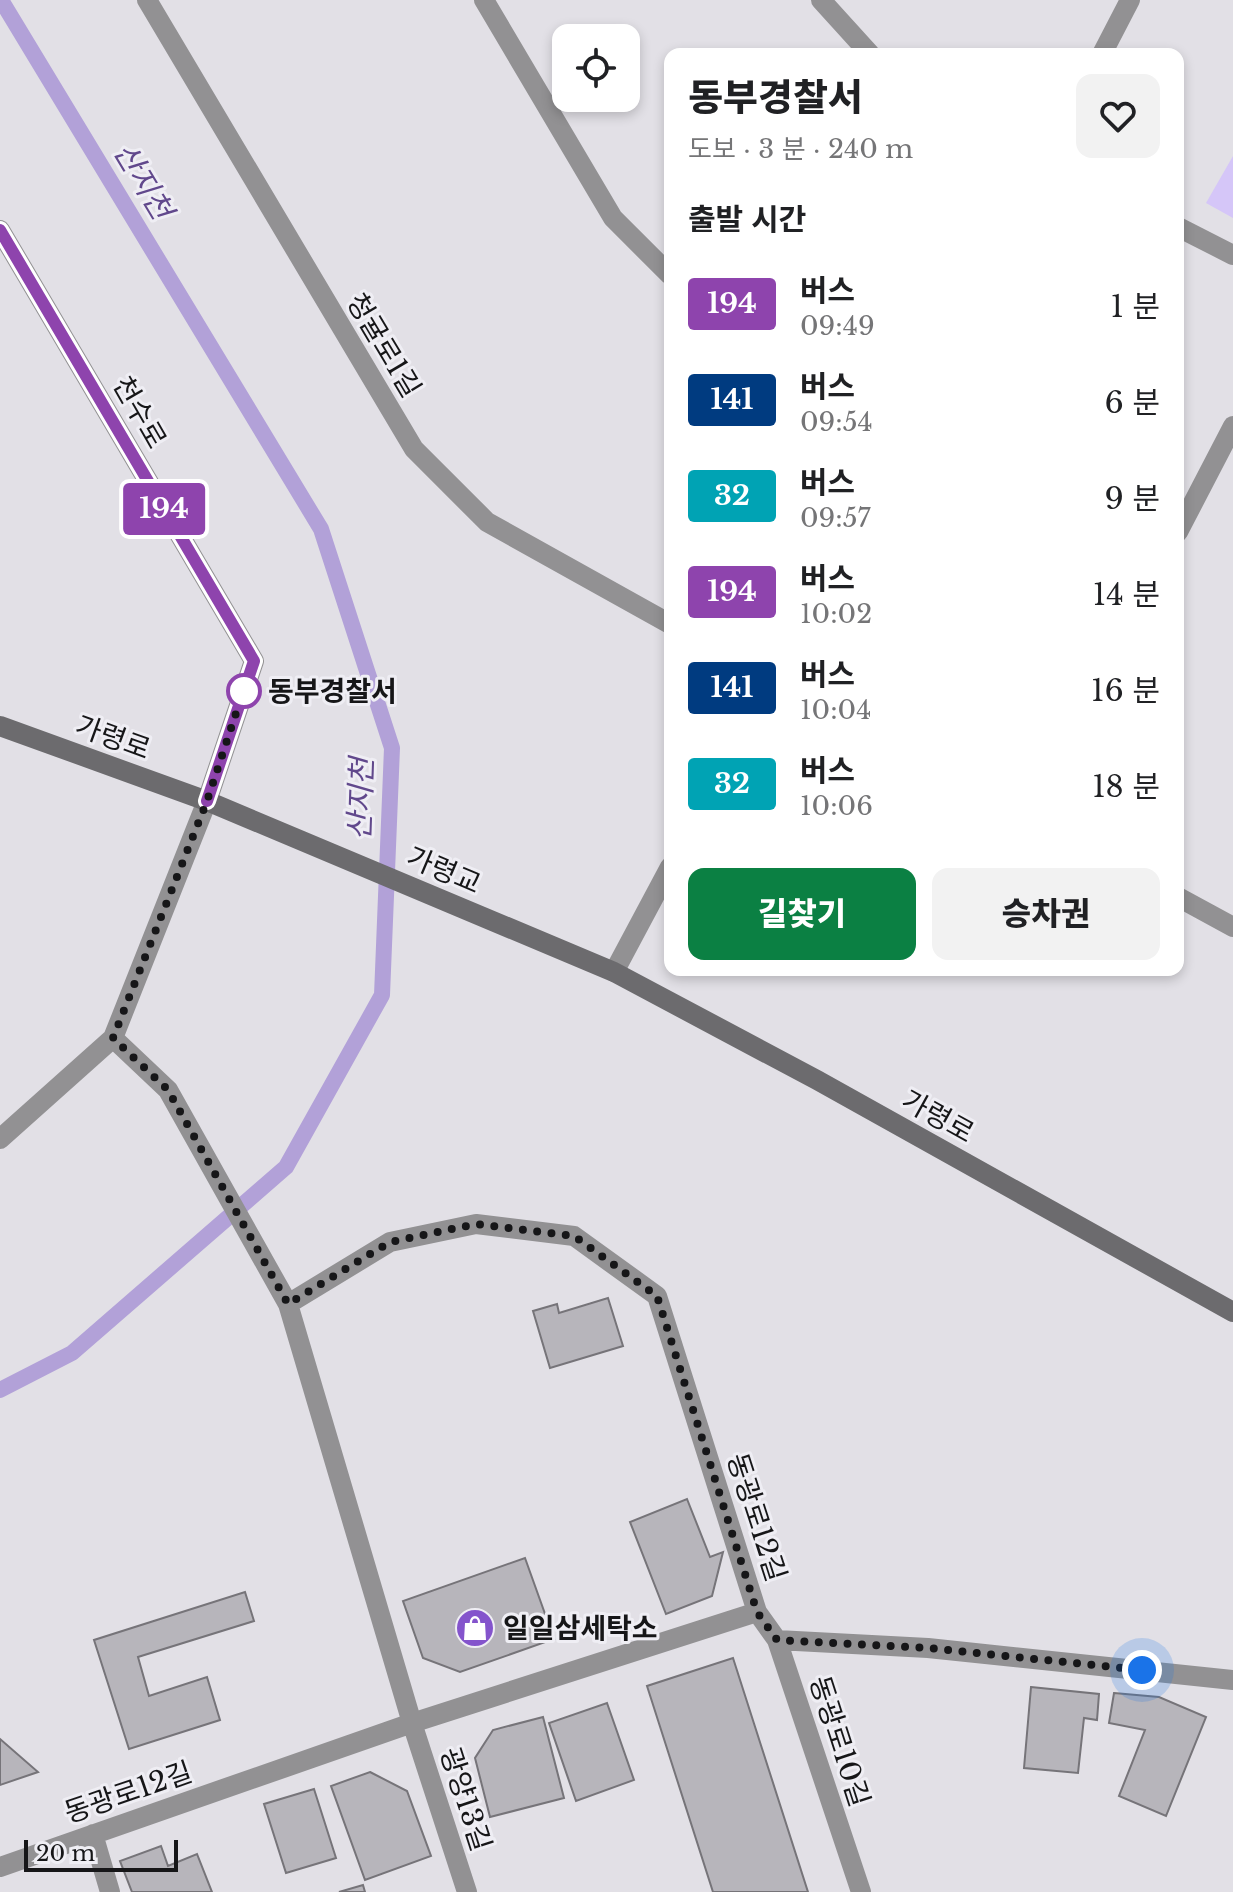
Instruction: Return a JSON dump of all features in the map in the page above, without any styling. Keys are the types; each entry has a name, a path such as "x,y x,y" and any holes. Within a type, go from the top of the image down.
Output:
{"main road":[{"name":"가령로","path":"0,726 207,801"},
{"name":"가령교","path":"207,801 614,972"},
{"name":"가령로","path":"614,972 817,1080 1233,1312"}],"street":[{"name":"청귤로1길","path":"147,0 414,449 487,522 664,621"},
{"path":"484,0 613,218 664,269"},
{"path":"821,0 865,48"},
{"path":"1105,48 1130,0"},
{"name":"천수로","path":"0,230 6,253 254,661 207,801 113,1038"},
{"path":"1184,230 1233,255"},
{"path":"1184,520 1233,426"},
{"path":"614,972 664,878"},
{"path":"1184,900 1233,927"},
{"path":"0,1139 113,1038"},
{"name":"광양13길","path":"113,1038 168,1090 288,1304 412,1723 467,1892"},
{"name":"동광로12길","path":"0,1867 412,1723 757,1612 657,1296 574,1236 476,1224 390,1242 288,1304"},
{"name":"동광로10길","path":"757,1612 777,1640 861,1892"},
{"path":"777,1640 928,1648 1233,1680"},
{"path":"93,1834 110,1892"}],"shaded area":[{"path":"1233,156 1233,218 1206,203"}],"building":[{"path":"608,1298 623,1346 550,1368 533,1311 557,1304 559,1313"},
{"path":"687,1499 710,1557 723,1552 712,1596 666,1614 630,1522"},
{"path":"525,1558 554,1639 460,1672 423,1658 403,1601"},
{"path":"245,1592 254,1621 138,1657 149,1696 207,1677 220,1720 129,1749 94,1640"},
{"path":"733,1658 808,1892 713,1892 647,1686"},
{"path":"1031,1687 1099,1694 1097,1720 1084,1718 1078,1773 1024,1768"},
{"path":"1114,1693 1159,1697 1206,1717 1166,1816 1119,1796 1145,1730 1109,1723"},
{"path":"607,1703 634,1780 576,1801 549,1723"},
{"path":"543,1717 564,1798 490,1817 475,1758 493,1730"},
{"path":"0,1739 38,1772 0,1785"},
{"path":"370,1772 407,1791 431,1856 365,1880 331,1786"},
{"path":"314,1789 336,1858 286,1873 264,1804"},
{"path":"161,1846 168,1866 197,1854 212,1892 132,1892 120,1861"},
{"path":"363,1885 365,1892 339,1892"}],"waterway":[{"name":"산지천","path":"0,1390 72,1353 286,1167 382,995 392,748 321,529 1,0"}],"bus line":[{"name":"194","path":"0,230 254,661 207,801"}],"place":[{"name":"동부경찰서","path":"244,691"},
{"name":"일일삼세탁소","path":"475,1628"}],"route":[{"path":"244,691 207,801 113,1038 168,1090 288,1304 390,1242 476,1224 574,1236 657,1296 757,1612 777,1640 928,1648 1142,1670"}]}
